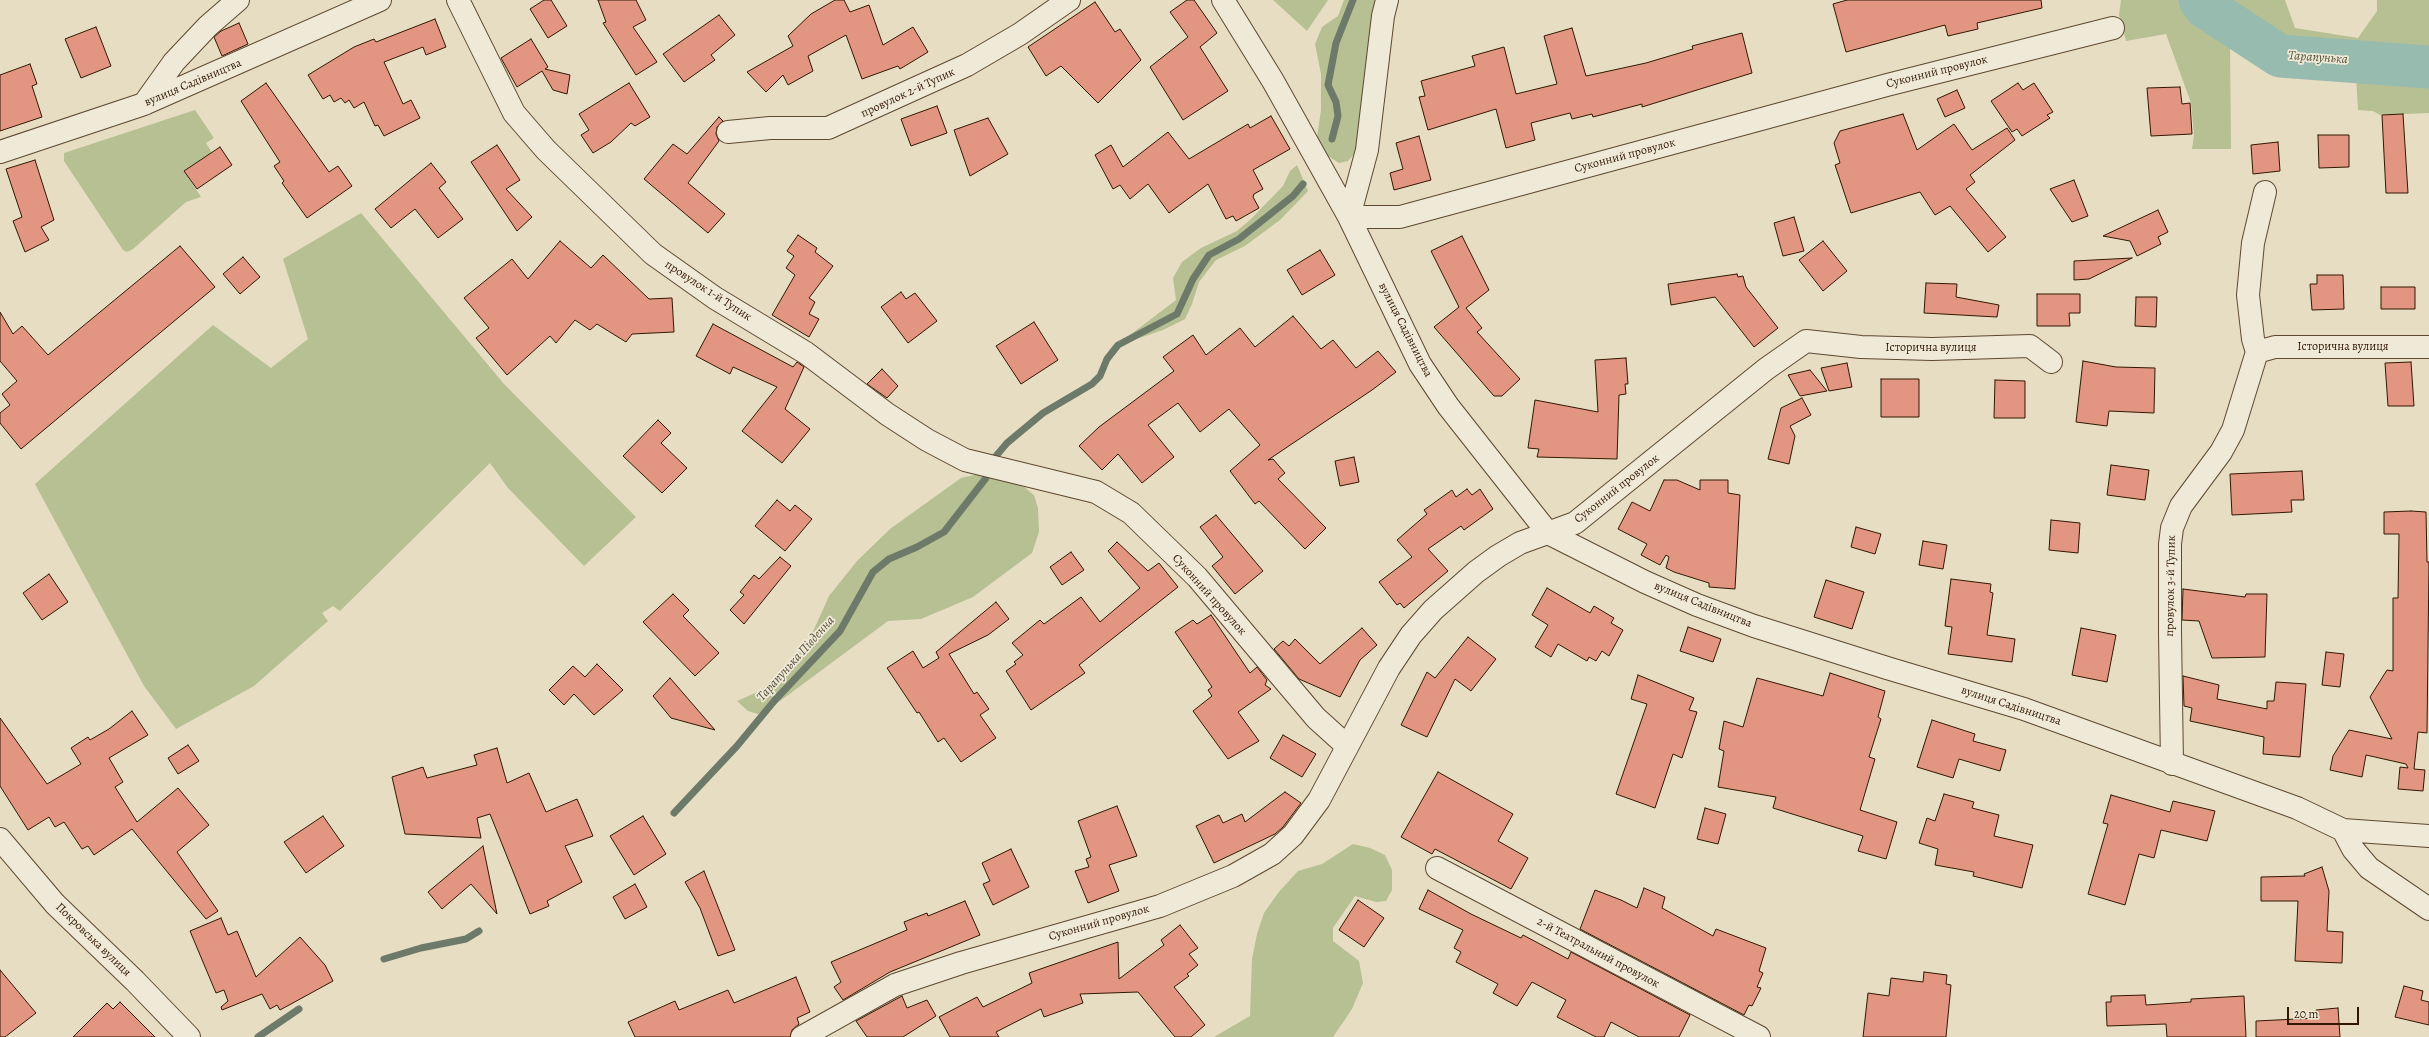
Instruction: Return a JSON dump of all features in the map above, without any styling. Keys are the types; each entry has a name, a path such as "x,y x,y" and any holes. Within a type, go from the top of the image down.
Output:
{"street":[{"path":"144,104 174,62 208,26 238,0"},
{"name":"вулиця Садівництва","path":"0,152 144,104 380,0"},
{"name":"провулок 1-й Тупик","path":"458,0 514,113 546,150 653,254 715,298 806,352 887,414 927,440 965,460 1046,479"},
{"name":"провулок 2-й Тупик","path":"728,132 770,128 828,128 967,65 1020,34 1069,0"},
{"name":"вулиця Садівництва","path":"1223,0 1273,81 1349,216 1420,364 1448,406 1548,533 1645,582 1697,605 1880,666 2024,709 2172,764 2215,777 2297,808 2343,830"},
{"path":"1349,216 1367,150 1380,37 1387,0"},
{"name":"Суконний провулок","path":"1349,216 1400,217 1879,87 2113,28"},
{"path":"2257,352 2253,339 2248,295 2253,243 2265,192"},
{"name":"Суконний провулок","path":"802,1037 895,985 961,963 1160,906 1252,865 1272,854 1302,824 1319,800 1400,651 1433,610 1470,576 1498,556 1520,543 1575,523 1766,369 1806,341"},
{"name":"Історична вулиця","path":"1806,341 1861,347 1932,349 2030,346 2051,362"},
{"name":"Історична вулиця","path":"2257,352 2275,347 2429,347"},
{"name":"провулок 3-й Тупик","path":"2172,764 2170,544 2172,528 2181,506 2221,452 2233,430 2257,352"},
{"name":"Суконний провулок","path":"1046,479 1096,492 1131,513 1196,577 1316,718 1347,746"},
{"path":"2343,830 2429,836"},
{"path":"2343,830 2353,849 2369,868 2429,909"},
{"name":"Покровська вулиця","path":"0,839 55,904 135,981 189,1037"},
{"name":"2-й Театральний провулок","path":"1437,868 1759,1037"}],"green space":[{"path":"1273,0 1328,0 1307,31"},
{"path":"1344,0 1379,0 1356,152 1348,161 1339,163 1328,156 1317,137 1321,110 1321,74 1315,44 1322,27 1338,16"},
{"path":"2121,0 2285,0 2295,28 2358,38 2377,11 2377,0 2429,0 2429,113 2380,115 2373,111 2358,110 2356,75 2289,62 2259,54 2230,40 2231,149 2192,149 2194,135 2191,103 2166,34 2126,41 2119,15"},
{"path":"195,110 214,138 206,143 212,153 184,171 201,197 186,202 133,249 127,252 123,250 64,161 64,153"},
{"path":"1297,165 1308,191 1280,220 1245,246 1216,260 1199,282 1192,304 1185,319 1163,330 1122,344 1122,341 1176,300 1173,278 1182,262 1201,248 1237,231 1251,219 1283,186 1290,171"},
{"path":"361,213 504,384 636,517 584,566 508,488 490,463 340,611 333,606 322,613 328,621 254,686 176,729 144,686 35,484 213,325 271,368 308,339 283,259"},
{"path":"983,473 1018,482 1034,495 1038,508 1039,532 1032,553 973,597 921,619 888,621 776,704 758,714 748,711 737,701 762,690 807,645 829,596 857,561 890,529 961,478"},
{"path":"1353,844 1370,848 1385,855 1392,870 1392,890 1386,901 1376,902 1355,896 1333,928 1333,941 1359,961 1363,983 1352,1009 1333,1037 1214,1037 1250,1016 1252,959 1257,934 1264,913 1278,893 1298,871 1322,864"}],"building":[{"path":"544,0 551,0 567,26 548,38 530,9"},
{"path":"598,0 636,0 646,20 633,27 657,62 636,75 603,23 606,22"},
{"path":"835,0 844,0 850,12 869,5 883,45 913,27 928,52 900,69 898,66 862,79 846,35 808,56 813,71 788,85 783,75 766,92 747,72 793,46 788,36 811,14"},
{"path":"1187,0 1194,0 1217,33 1200,47 1228,91 1183,120 1150,67 1188,37 1170,12"},
{"path":"1847,0 2041,0 2042,8 1977,23 1978,29 1948,36 1945,25 1846,52 1833,4"},
{"path":"1095,2 1115,32 1120,29 1141,60 1098,103 1061,66 1046,76 1028,47"},
{"path":"719,15 735,35 711,55 715,60 684,82 663,54"},
{"path":"435,19 446,47 426,55 423,47 384,62 403,104 411,100 420,118 384,136 378,125 375,126 364,102 354,108 349,100 345,103 341,98 334,102 330,95 323,99 308,75 354,47 374,39 376,42"},
{"path":"239,23 248,44 222,56 214,37 221,31"},
{"path":"96,27 111,66 81,78 65,39"},
{"path":"1572,28 1586,76 1646,63 1693,49 1692,46 1742,33 1752,73 1642,107 1642,104 1593,117 1592,114 1572,119 1570,113 1531,123 1535,140 1506,148 1496,109 1428,130 1419,97 1425,96 1421,81 1475,66 1472,56 1504,47 1516,94 1557,84 1544,36"},
{"path":"531,39 548,67 545,69 570,75 567,94 553,90 542,71 517,87 501,58"},
{"path":"30,64 37,84 32,86 42,117 0,131 0,75"},
{"path":"266,83 329,172 338,166 352,186 307,218 282,183 284,181 274,166 280,162 241,101"},
{"path":"629,83 650,117 635,126 631,123 611,142 593,153 581,135 589,130 579,114"},
{"path":"2018,83 2023,90 2034,83 2053,112 2047,115 2050,118 2022,136 2017,129 2012,132 1991,101"},
{"path":"2180,87 2182,104 2190,103 2192,134 2151,136 2147,88"},
{"path":"1957,90 1965,108 1945,117 1937,99"},
{"path":"937,106 947,133 911,146 901,119"},
{"path":"1903,114 1917,150 1954,124 1972,150 2007,128 2015,140 1970,175 1975,182 1966,189 2006,237 1988,252 1950,206 1935,215 1920,192 1851,213 1835,165 1840,163 1834,143 1840,131"},
{"path":"2403,114 2408,193 2386,193 2382,115"},
{"path":"1271,116 1290,149 1253,170 1263,189 1254,194 1253,197 1259,208 1236,221 1233,216 1226,219 1208,184 1169,213 1148,184 1130,199 1120,185 1113,189 1095,155 1111,145 1123,167 1168,132 1189,159 1248,124 1250,128"},
{"path":"719,117 723,121 717,127 716,134 719,141 688,183 725,214 708,233 644,179 673,144 687,154"},
{"path":"988,118 1008,154 970,176 954,130"},
{"path":"2318,135 2349,135 2349,167 2319,168"},
{"path":"1419,136 1431,180 1394,190 1390,173 1403,169 1396,143"},
{"path":"2278,142 2280,171 2253,174 2251,145"},
{"path":"497,145 520,180 506,189 532,217 517,231 471,162"},
{"path":"220,147 232,165 197,189 184,171"},
{"path":"35,160 54,220 41,227 49,240 25,252 13,221 22,217 6,169"},
{"path":"431,163 446,182 439,188 463,219 438,238 415,209 391,228 375,209"},
{"path":"2074,180 2088,216 2072,222 2050,189"},
{"path":"2158,210 2168,232 2158,237 2161,244 2137,256 2130,241 2103,236"},
{"path":"1794,217 1804,251 1783,256 1774,223"},
{"path":"798,235 817,248 815,252 833,266 809,298 815,302 809,314 819,319 809,337 772,315 795,275 786,268 794,256 787,251"},
{"path":"1462,236 1489,290 1466,308 1482,328 1477,332 1520,379 1502,396 1494,396 1434,327 1459,307 1431,251"},
{"path":"560,241 591,268 603,255 649,299 672,298 674,332 632,334 626,342 597,324 590,330 575,320 556,343 550,336 507,375 476,338 489,328 464,298 512,259 528,279"},
{"path":"1823,241 1847,271 1823,291 1799,260"},
{"path":"180,246 215,287 21,449 0,423 0,413 10,405 2,394 17,381 0,361 0,312 13,334 22,326 48,355"},
{"path":"1320,250 1335,275 1302,295 1287,270"},
{"path":"243,257 260,277 240,294 223,274"},
{"path":"2132,258 2089,279 2074,280 2074,261"},
{"path":"1737,274 1738,277 1743,276 1746,287 1778,328 1754,347 1715,297 1671,305 1668,284"},
{"path":"2317,275 2343,275 2344,309 2312,310 2310,284 2317,284"},
{"path":"1926,283 1957,284 1956,297 1999,305 1997,317 1924,313"},
{"path":"2381,287 2415,287 2415,309 2381,309"},
{"path":"901,292 906,299 915,293 937,321 908,343 881,307"},
{"path":"2037,294 2080,294 2080,313 2069,313 2070,326 2037,326"},
{"path":"2136,297 2157,297 2156,327 2135,326"},
{"path":"1293,316 1321,349 1333,340 1356,368 1378,351 1396,372 1372,390 1268,460 1273,459 1285,473 1278,479 1326,528 1305,549 1259,501 1255,504 1230,471 1260,445 1229,409 1200,432 1178,403 1148,425 1174,457 1142,483 1118,454 1102,470 1079,446 1099,427 1174,371 1163,357 1193,335 1206,355 1240,328 1255,347"},
{"path":"1034,322 1058,360 1021,384 996,346"},
{"path":"713,324 793,367 797,362 804,367 785,409 810,429 782,463 742,431 777,387 733,367 730,374 696,356"},
{"path":"1626,358 1628,384 1625,384 1626,394 1619,395 1617,459 1537,457 1539,449 1528,448 1535,400 1598,412 1595,360"},
{"path":"2083,361 2116,367 2155,368 2154,413 2109,411 2107,426 2076,422"},
{"path":"2411,362 2414,406 2388,406 2385,363"},
{"path":"1847,363 1852,387 1829,391 1821,368"},
{"path":"882,369 898,386 887,398 867,384"},
{"path":"1810,370 1827,391 1800,396 1788,375"},
{"path":"1881,379 1919,379 1919,417 1881,417"},
{"path":"1995,380 2025,381 2025,418 1994,418"},
{"path":"1802,398 1811,415 1790,426 1795,436 1789,464 1768,459 1781,408"},
{"path":"658,420 671,433 661,443 687,468 662,493 623,456"},
{"path":"1354,457 1359,482 1340,486 1335,461"},
{"path":"2111,465 2149,470 2145,500 2107,495"},
{"path":"2302,471 2304,500 2291,500 2292,512 2232,515 2230,474"},
{"path":"1664,480 1677,480 1700,490 1700,480 1728,480 1728,493 1740,495 1735,589 1709,587 1709,583 1674,572 1666,568 1669,557 1666,555 1660,565 1641,555 1647,544 1618,529 1632,502 1650,511"},
{"path":"1467,489 1472,495 1480,489 1493,509 1464,530 1461,526 1428,549 1448,571 1404,608 1400,603 1397,605 1379,582 1412,557 1397,540 1427,514 1424,510 1452,490 1456,497"},
{"path":"777,500 790,511 795,505 812,519 785,551 755,526"},
{"path":"2384,512 2426,512 2427,562 2429,562 2427,733 2418,732 2414,769 2425,770 2423,791 2398,789 2400,767 2408,768 2406,764 2366,755 2362,777 2330,770 2333,756 2349,730 2392,739 2370,697 2387,670 2393,671 2393,598 2398,598 2399,534 2384,534"},
{"path":"1216,515 1263,571 1235,594 1212,566 1223,557 1200,527"},
{"path":"2051,520 2080,523 2078,553 2049,550"},
{"path":"1856,527 1881,534 1875,554 1851,547"},
{"path":"1923,541 1947,545 1943,569 1919,565"},
{"path":"1117,542 1148,571 1159,563 1178,587 1079,665 1085,673 1031,710 1006,671 1016,664 1014,662 1023,655 1012,643 1040,620 1044,624 1081,597 1100,622 1140,588 1108,551"},
{"path":"1071,552 1084,570 1062,585 1050,567"},
{"path":"780,557 791,566 744,624 730,610 744,595 740,592 754,575 759,579"},
{"path":"49,574 68,602 42,620 23,593"},
{"path":"1951,579 1991,584 1990,592 1993,593 1987,635 2015,639 2012,662 1948,654 1952,627 1945,626"},
{"path":"1826,580 1864,592 1852,629 1814,617"},
{"path":"1547,588 1590,613 1594,606 1614,618 1611,623 1623,630 1609,656 1602,651 1596,661 1589,657 1587,661 1558,644 1551,657 1535,647 1548,625 1532,615"},
{"path":"2183,589 2245,597 2246,594 2267,594 2265,657 2212,658 2199,621 2182,620"},
{"path":"673,594 689,610 683,616 719,653 695,676 643,622"},
{"path":"996,602 1009,619 988,635 949,654 974,694 977,692 989,709 980,715 996,738 961,762 944,738 938,742 919,712 917,713 887,668 913,651 923,668 939,658 936,652"},
{"path":"1211,615 1250,673 1257,667 1267,680 1265,685 1271,689 1238,712 1259,741 1228,759 1193,711 1212,696 1208,690 1212,687 1175,632 1193,620 1197,624"},
{"path":"1688,627 1721,639 1713,662 1680,651"},
{"path":"1362,628 1377,645 1360,660 1340,697 1299,679 1274,649 1283,641 1289,646 1295,639 1320,664"},
{"path":"2081,628 2116,635 2107,682 2072,675"},
{"path":"1468,637 1496,659 1471,691 1455,679 1427,737 1401,725 1427,672 1435,678"},
{"path":"2326,652 2344,654 2340,687 2322,685"},
{"path":"597,664 623,690 594,715 574,694 564,705 549,690 573,666 585,677"},
{"path":"1830,673 1885,691 1878,717 1881,719 1869,757 1875,759 1860,810 1897,822 1886,859 1858,851 1863,836 1773,808 1776,797 1718,787 1724,751 1719,749 1724,721 1743,727 1757,678 1823,696"},
{"path":"1638,675 1694,698 1689,710 1697,712 1682,758 1673,754 1655,808 1616,794 1647,704 1631,699"},
{"path":"2183,676 2219,685 2217,699 2267,709 2267,701 2274,701 2276,682 2306,684 2300,757 2263,754 2264,737 2190,721 2192,708 2184,706"},
{"path":"670,678 715,730 671,718 653,696"},
{"path":"132,711 148,735 109,758 123,782 115,787 137,822 178,788 209,825 177,852 218,911 206,919 132,829 94,855 88,846 82,849 64,822 55,827 49,817 28,830 0,786 0,718 47,784 81,764 71,748 88,737 90,740 109,729"},
{"path":"1932,720 1975,734 1973,741 2006,750 2000,771 1959,759 1953,778 1917,767"},
{"path":"1283,735 1316,754 1302,777 1270,758"},
{"path":"188,745 199,761 178,774 168,758"},
{"path":"497,748 507,783 529,773 546,812 577,799 593,836 565,846 582,882 547,901 549,906 530,914 490,814 477,818 481,838 405,834 392,777 423,767 427,778 477,765 474,755"},
{"path":"1438,772 1513,814 1498,841 1528,858 1511,889 1435,849 1432,854 1401,837"},
{"path":"1285,792 1301,803 1283,827 1275,834 1214,863 1196,826 1219,815 1223,823 1242,814 1245,822"},
{"path":"1944,794 1974,802 1972,808 1999,815 1994,836 2033,845 2022,888 1973,876 1974,872 1935,865 1938,849 1919,843 1927,818 1935,821"},
{"path":"2111,795 2170,812 2173,801 2215,811 2207,841 2161,830 2154,858 2139,854 2125,905 2088,894 2108,824 2103,823"},
{"path":"1117,806 1137,856 1109,865 1119,891 1088,903 1075,871 1089,867 1086,859 1091,857 1078,821"},
{"path":"1705,808 1726,814 1718,844 1697,839"},
{"path":"323,816 344,846 306,873 284,842"},
{"path":"643,816 666,854 634,875 610,836"},
{"path":"483,846 497,914 471,884 442,909 428,892"},
{"path":"1011,849 1029,887 993,905 983,884 990,881 982,863"},
{"path":"2322,867 2329,891 2327,931 2343,932 2342,963 2295,961 2298,901 2261,901 2261,877 2305,876 2304,874"},
{"path":"704,871 735,950 718,956 700,908 685,882"},
{"path":"635,884 647,907 625,919 613,897"},
{"path":"1644,888 1665,897 1662,908 1713,936 1716,929 1766,948 1759,971 1763,973 1757,987 1761,988 1752,1006 1749,1005 1744,1015 1580,929 1595,890 1637,908"},
{"path":"1428,890 1471,914 1521,938 1523,935 1568,959 1571,952 1690,1015 1679,1037 1639,1037 1611,1022 1604,1037 1596,1037 1557,1017 1566,1000 1532,982 1517,1006 1493,993 1498,984 1456,962 1461,952 1454,948 1463,930 1419,909"},
{"path":"1358,900 1384,918 1364,947 1339,930"},
{"path":"965,901 980,935 890,972 843,1000 834,987 841,982 831,962 907,930 904,922 927,913 928,916"},
{"path":"221,918 228,935 237,931 256,977 300,937 325,965 333,981 280,1010 277,1005 270,1009 262,994 222,1010 221,1007 228,1001 224,990 216,993 190,931"},
{"path":"1180,925 1198,948 1189,954 1198,965 1187,974 1189,976 1174,987 1205,1025 1191,1037 1175,1037 1138,992 1080,994 1083,1003 1044,1017 1041,1009 996,1032 999,1037 950,1037 939,1017 977,997 983,1007 1032,983 1029,973 1118,942 1119,979 1164,945 1161,940"},
{"path":"0,970 36,1013 5,1037 0,1037"},
{"path":"1924,972 1947,975 1946,984 1951,985 1946,1037 1863,1037 1868,993 1889,996 1891,978 1923,982"},
{"path":"796,977 810,1012 797,1018 799,1024 792,1030 790,1037 635,1037 628,1022 675,1001 679,1010 728,990 734,1003"},
{"path":"2404,986 2423,991 2421,1000 2429,1002 2429,1025 2395,1017"},
{"path":"2145,995 2146,1005 2191,1002 2191,999 2244,996 2246,1037 2167,1037 2166,1024 2107,1026 2106,1002 2111,1002 2111,996"},
{"path":"902,996 907,1008 927,1000 936,1016 903,1037 867,1037 856,1021"},
{"path":"120,1002 155,1037 73,1037 107,1003 113,1009"},
{"path":"2338,1008 2340,1037 2256,1037 2256,1021 2317,1018 2316,1010"}],"waterway":[{"name":"Тарапунька Південна","path":"1332,139 1338,116 1336,102 1328,85 1336,43 1353,0"},
{"name":"Тарапунька","path":"2200,0 2205,7 2280,56 2429,67"},
{"name":"Тарапунька Південна","path":"996,456 1007,443 1043,413 1092,384 1100,376 1107,359 1118,345 1177,314 1193,279 1209,255 1239,239 1293,196 1303,184"},
{"name":"Тарапунька Південна","path":"674,813 737,746 775,700 840,631 873,572 889,559 917,547 944,532 986,478"},
{"name":"Тарапунька Південна","path":"384,959 421,948 466,939 479,931"},
{"name":"Тарапунька Південна","path":"258,1037 299,1009"}]}
